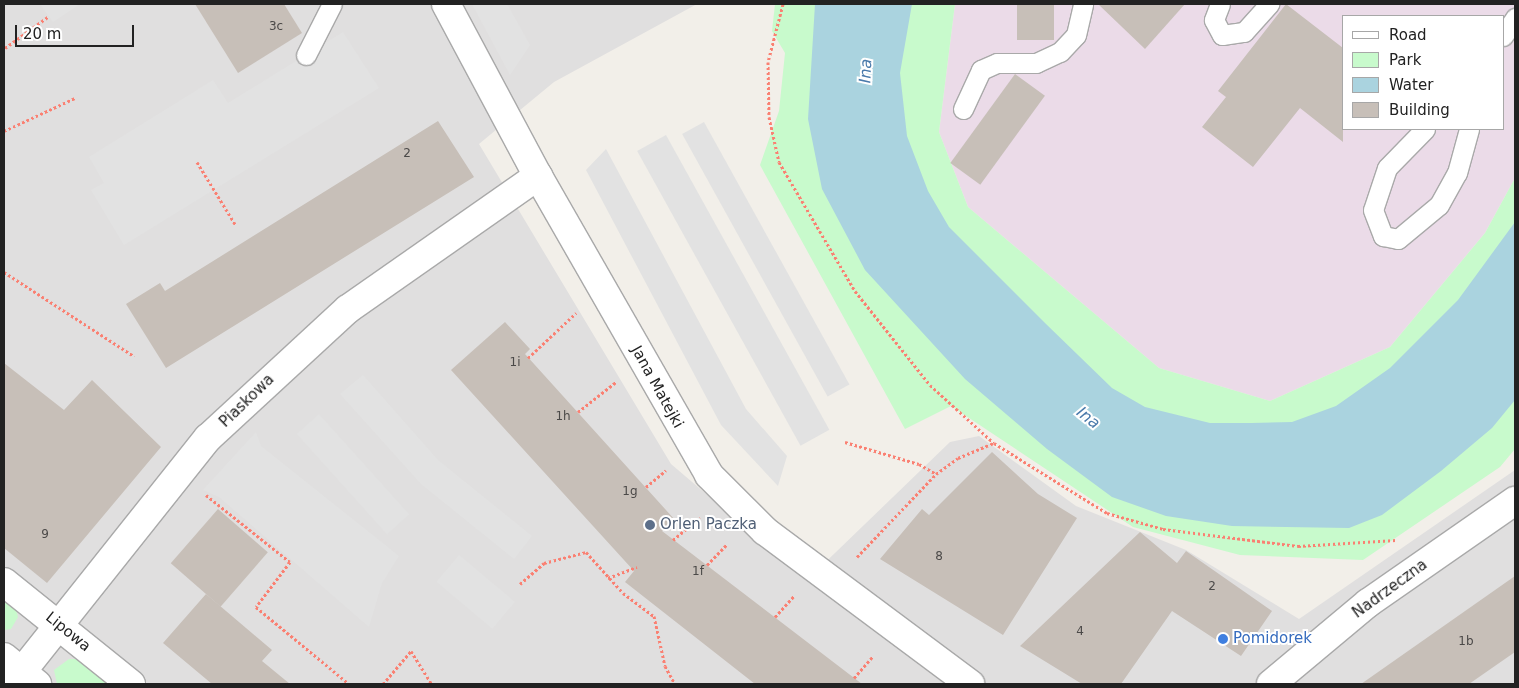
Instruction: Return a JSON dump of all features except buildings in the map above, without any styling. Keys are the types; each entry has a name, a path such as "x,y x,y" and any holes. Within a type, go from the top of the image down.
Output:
{"street":[{"name":"Jana Matejki","path":"446,4 538,176 708,475 765,531 970,684"},
{"name":"Piaskowa","path":"19,674 60,625 189,459 286,363 348,309 538,176"},
{"name":"Nadrzeczna","path":"1271,684 1368,603 1515,502"},
{"name":"Lipowa","path":"4,582 60,625 131,684"}],"lane":[{"path":"306,55 332,4"},
{"path":"963,109 981,70 998,63 1036,63 1060,52 1076,35 1083,4"},
{"path":"1220,4 1214,20 1222,35 1244,32 1269,4"},
{"path":"1504,34 1515,18"},
{"path":"1424,130 1387,168 1373,210 1383,236 1398,239 1439,205 1457,173 1469,130"}],"path":[{"path":"783,4 768,62 769,116 779,162 855,291 930,385 994,443 1107,513 1163,529 1298,546 1400,539"},
{"path":"5,48 49,16"},
{"path":"4,132 75,98"},
{"path":"197,162 235,224"},
{"path":"4,272 134,356"},
{"path":"528,358 582,307"},
{"path":"578,412 621,379"},
{"path":"845,442 919,464 936,474"},
{"path":"857,557 936,474 958,458 994,443"},
{"path":"646,487 670,466"},
{"path":"203,492 290,562 256,608 348,684"},
{"path":"673,540 700,517"},
{"path":"707,565 727,544"},
{"path":"520,584 544,562 586,552 608,578 654,616 665,666 675,684"},
{"path":"608,578 637,567"},
{"path":"775,617 794,596"},
{"path":"383,684 411,651 432,684"},
{"path":"854,678 872,657"}],"shaded area":[{"path":"4,4 697,4 554,82 479,144 671,464 807,580 950,442 979,436 1076,506 1186,550 1299,619 1515,470 1515,684 4,684"},
{"path":"40,4 80,4 53,22"},
{"path":"472,4 507,4 530,45 510,75"},
{"path":"955,4 1515,4 1515,178 1485,233 1390,347 1270,401 1159,368 968,207 939,132"},
{"path":"343,32 379,88 124,245 91,190 104,183 89,157 213,80 228,103"},
{"path":"704,122 849,384 828,397 682,134"},
{"path":"666,135 829,430 801,446 637,151"},
{"path":"606,149 746,409 787,456 778,486 721,425 586,170"},
{"path":"363,375 438,460 532,536 514,559 421,484 340,394"},
{"path":"319,414 409,514 387,534 297,434"},
{"path":"256,432 261,446 399,556 382,583 369,627 219,497 203,490"},
{"path":"459,555 515,602 492,629 437,582"}],"green space":[{"path":"775,4 955,4 939,132 968,207 1159,368 1270,401 1390,347 1485,233 1515,178 1515,449 1500,467 1363,560 1240,555 1133,527 951,406 905,429 760,165 779,111 785,53 772,31"},
{"path":"4,596 15,606 18,617 11,629 4,630"},
{"path":"69,659 78,659 113,684 57,684 54,670"}],"water":[{"name":"Ina","path":"815,4 912,4 900,73 907,136 928,191 949,227 1045,323 1112,388 1145,407 1210,423 1251,423 1292,422 1336,406 1390,368 1458,300 1515,222 1515,400 1492,428 1441,471 1382,515 1349,528 1232,526 1166,516 1112,497 1047,449 965,379 865,270 822,189 808,119"}],"place":[{"name":"Orlen Paczka","path":"650,525"},
{"name":"Pomidorek","path":"1223,639"}]}
